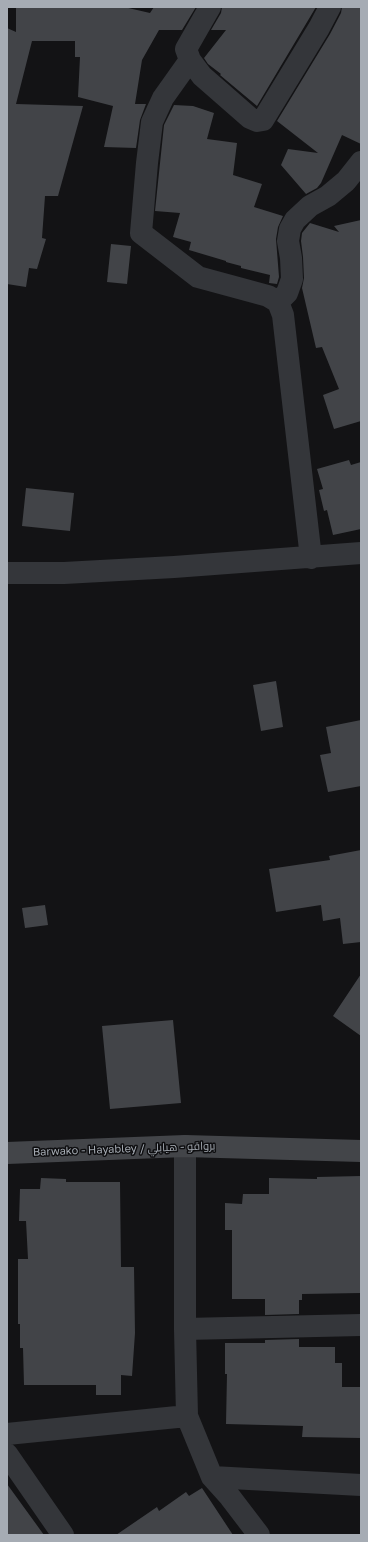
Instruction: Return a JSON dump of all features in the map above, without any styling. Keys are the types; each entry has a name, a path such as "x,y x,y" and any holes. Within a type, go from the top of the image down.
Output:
{"main road":[{"name":"Barwako - Hayabley / برواقو - هيابلي","path":"7,1153 185,1146 361,1151"}],"street":[{"path":"210,7 186,49 190,60 202,76 250,118 257,121 263,120 319,28 330,7"},
{"path":"190,60 163,98 152,122 141,233 198,276 268,296 278,302 283,315 311,558"},
{"path":"278,302 287,293 292,279 291,258 288,241 290,229 295,220 310,206 328,196 346,181 361,162"},
{"path":"7,573 64,573 311,558 361,553"},
{"path":"185,1146 185,1329 187,1416 212,1477 230,1497 259,1535"},
{"path":"185,1329 361,1325"},
{"path":"7,1434 187,1416"},
{"path":"7,1454 63,1535"},
{"path":"212,1477 361,1485"}],"building":[{"path":"16,7 124,7 150,13 154,7 196,7 182,30 159,30 142,60 135,104 146,104 140,120 136,148 104,147 113,106 78,97 80,57 75,57 75,41 32,41 16,104 83,106 58,196 45,196 42,238 46,239 37,269 29,268 26,287 7,284 7,28 16,32"},
{"path":"222,7 316,7 257,106 220,75 221,74 208,64 204,58 226,30 211,30 221,13"},
{"path":"342,7 361,7 361,144 342,135 321,183 317,188 306,194 281,165 288,149 318,153 277,121 330,34 341,13"},
{"path":"174,105 193,106 214,113 207,139 237,143 233,175 262,184 254,207 283,216 278,227 276,239 279,277 277,284 269,283 270,275 241,268 241,266 189,250 191,242 173,237 180,213 155,211 164,125"},
{"path":"361,220 361,421 334,429 323,395 339,389 322,347 316,348 302,288 304,278 301,241 302,233 310,223 339,232 334,226"},
{"path":"111,244 131,246 127,284 107,282"},
{"path":"349,460 351,465 361,462 361,529 333,535 327,510 324,511 319,490 323,489 317,469"},
{"path":"26,488 74,493 70,531 22,526"},
{"path":"276,681 283,727 261,731 253,685"},
{"path":"361,720 361,786 328,792 320,755 331,753 326,727"},
{"path":"361,850 361,942 343,944 340,918 323,921 321,905 276,912 269,869 330,860 329,856"},
{"path":"45,905 48,925 25,928 22,908"},
{"path":"361,974 361,1036 333,1016"},
{"path":"173,1020 181,1103 110,1109 102,1026"},
{"path":"361,1176 361,1293 302,1294 302,1300 299,1300 299,1314 265,1315 265,1299 232,1299 232,1230 225,1230 225,1203 242,1204 243,1194 269,1194 269,1178 317,1179 317,1177"},
{"path":"41,1178 66,1179 66,1182 120,1182 121,1267 134,1267 135,1333 132,1376 121,1375 121,1395 96,1395 96,1385 24,1385 23,1348 20,1348 20,1324 18,1324 18,1259 28,1259 26,1221 19,1221 20,1189 40,1189"},
{"path":"299,1339 299,1347 335,1347 335,1363 342,1363 342,1387 361,1387 361,1438 302,1437 303,1426 226,1424 227,1374 225,1374 225,1343 265,1343 265,1340"},
{"path":"7,1484 44,1535 7,1535"},
{"path":"202,1488 233,1535 116,1535 157,1507 159,1511 186,1492 189,1496"}]}
